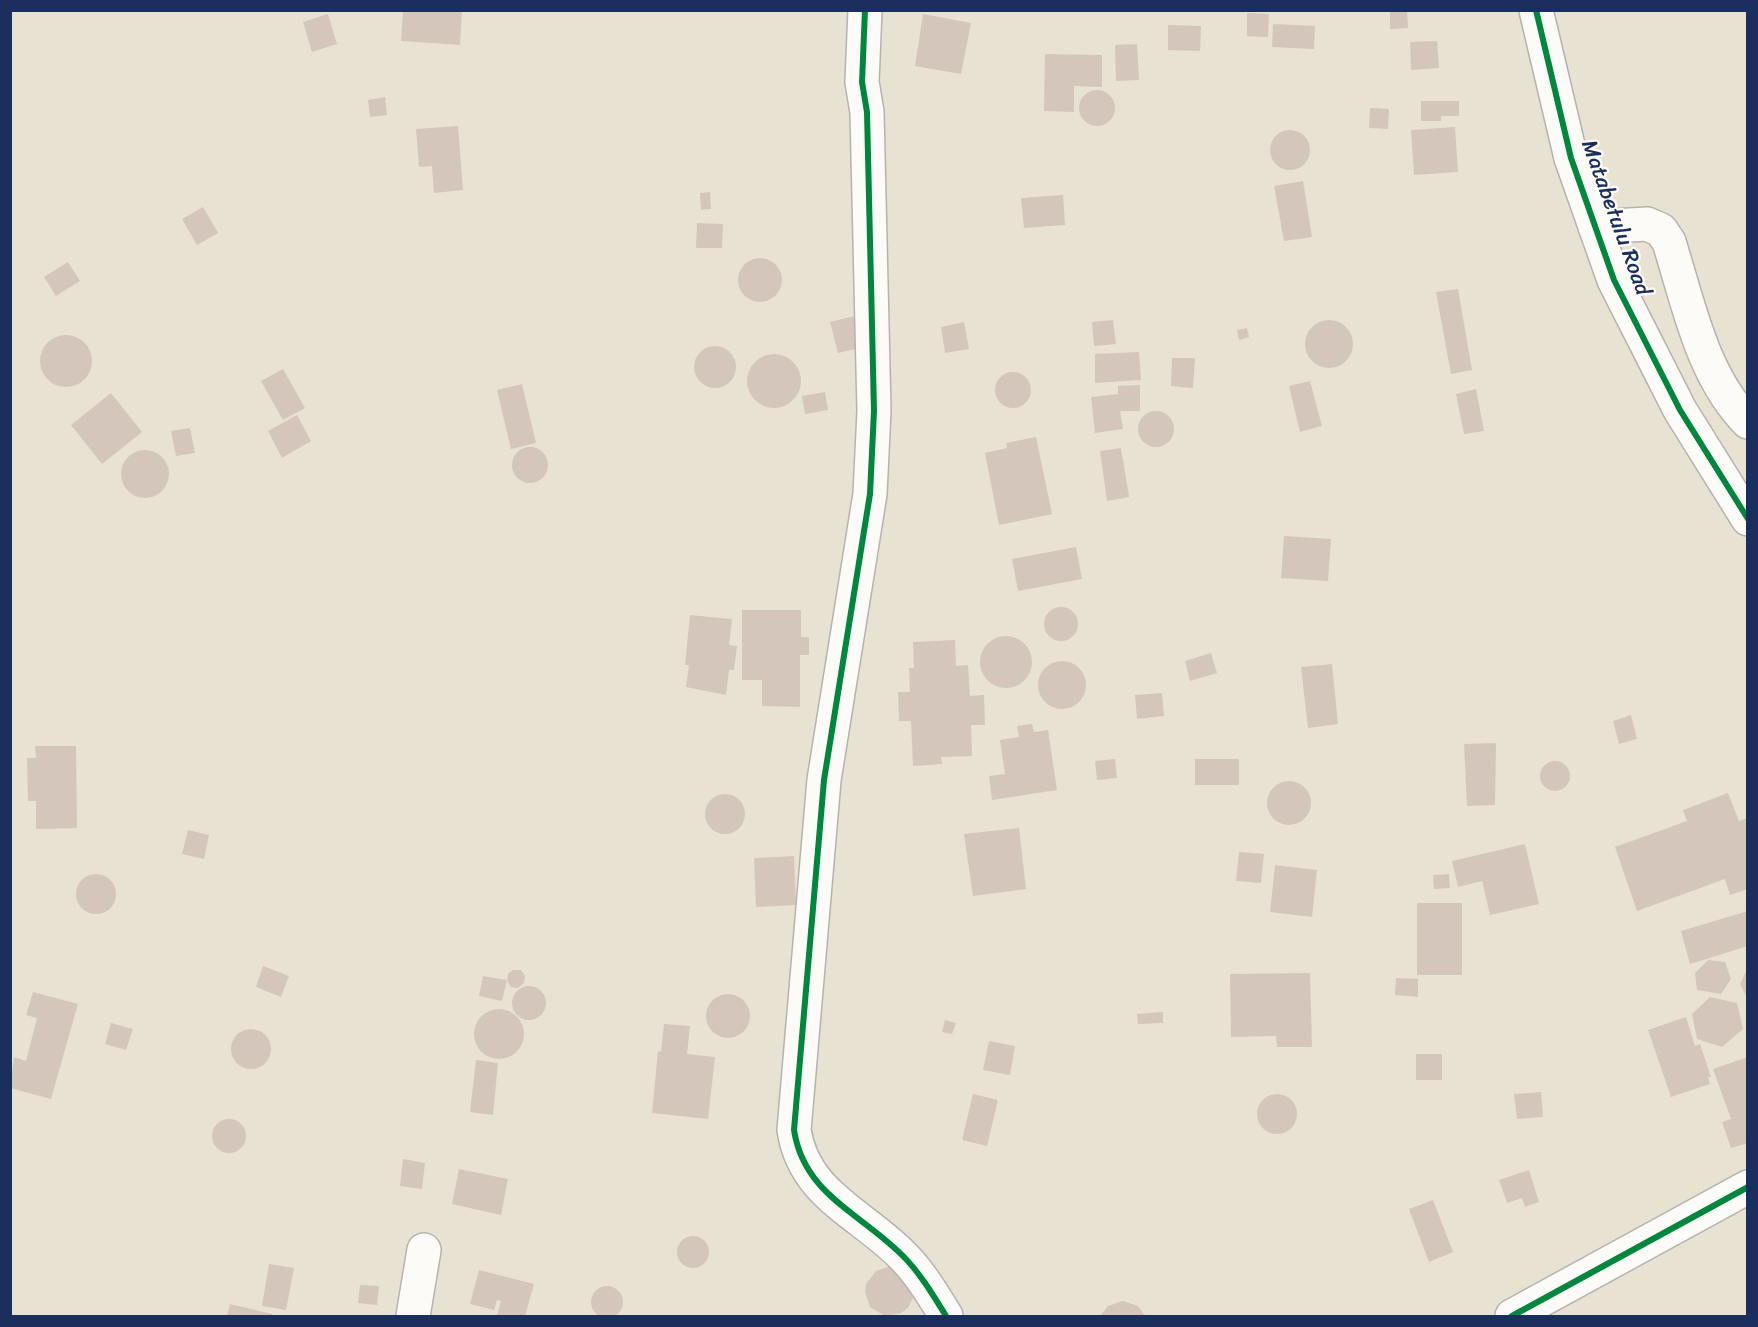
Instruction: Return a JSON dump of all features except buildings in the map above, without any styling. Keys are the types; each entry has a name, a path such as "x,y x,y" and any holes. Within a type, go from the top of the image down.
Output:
{"street":[{"path":"865,10 862,82 867,112 874,411 870,494 824,780 794,1130 797,1149 805,1169 831,1197 903,1256 929,1289 946,1317"},
{"name":"Matabetulu Road","path":"1536,10 1571,158 1614,280 1680,410 1748,519"},
{"path":"1595,227 1647,224 1661,230 1669,242 1708,360 1734,408 1748,422"},
{"path":"1512,1317 1748,1187"},
{"path":"413,1317 424,1250"}],"cycle path":[{"path":"865,10 862,82 867,112 874,411 870,494 824,780 794,1130 800,1152 809,1171 822,1187 903,1256 921,1277 946,1316"},
{"path":"1536,10 1571,158 1614,280 1680,410 1748,519"},
{"path":"1512,1316 1748,1187"}]}
